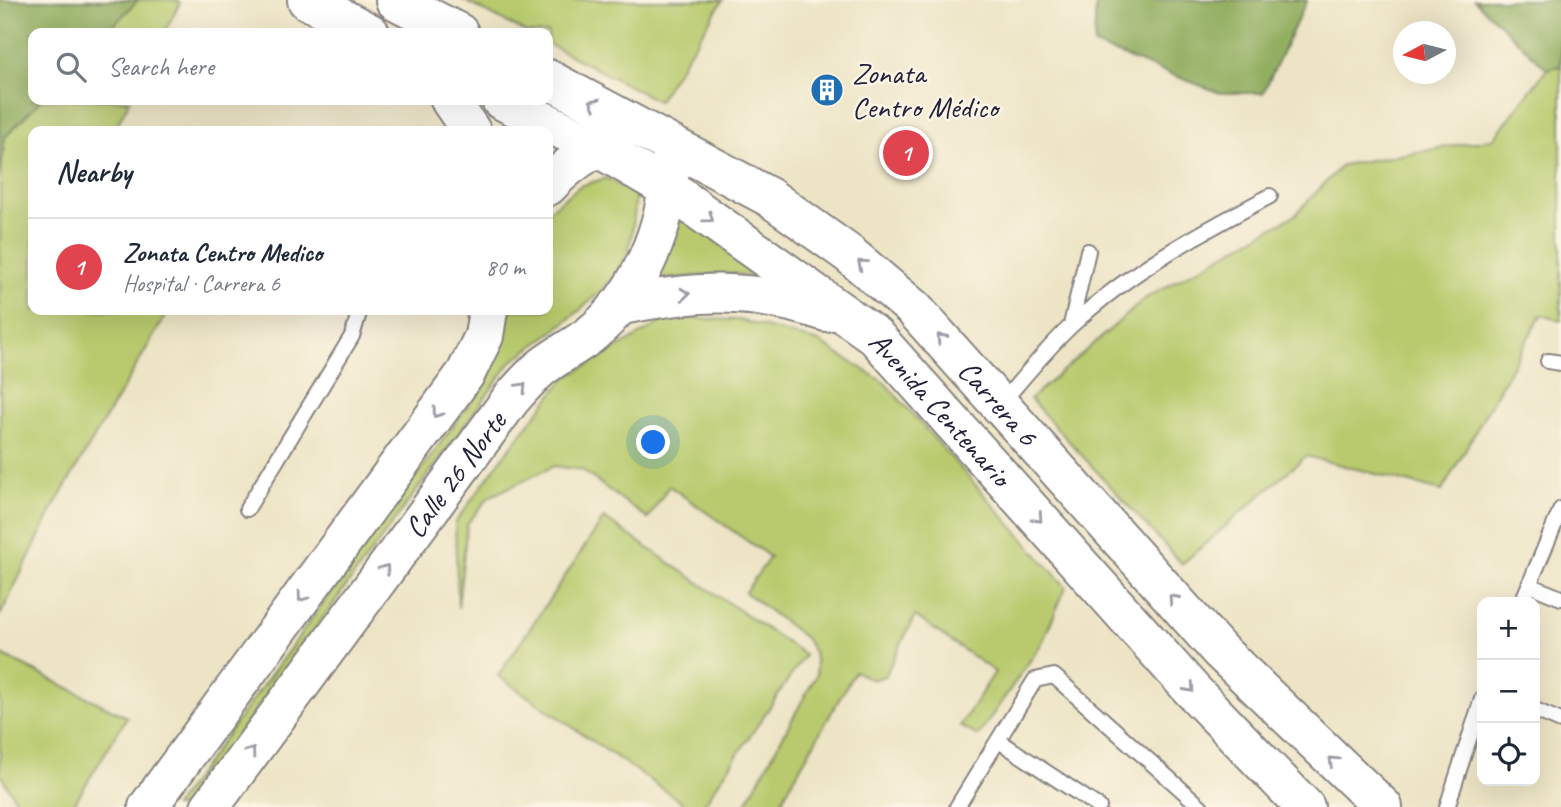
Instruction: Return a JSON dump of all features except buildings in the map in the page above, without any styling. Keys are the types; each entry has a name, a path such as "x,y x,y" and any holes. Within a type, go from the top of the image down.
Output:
{"main road":[{"path":"307,0 360,28"},
{"path":"395,0 449,28"},
{"name":"Carrera 6","path":"553,82 769,197 849,254 914,309 1220,651 1383,807"},
{"name":"Avenida Centenario","path":"511,105 597,147 669,189 875,336 1193,691 1305,807"},
{"path":"553,181 597,147 656,135"},
{"name":"Calle 26 Norte","path":"210,807 511,399 539,369 591,334 618,306 642,271 659,232 669,189 656,135"},
{"path":"618,306 707,291 751,293 794,302 836,316 875,336"},
{"name":"Calle 26 Norte","path":"148,807 466,373 484,336 487,315"}],"lane":[{"path":"1000,405 1071,325 1137,272 1197,235 1270,196"},
{"path":"1071,325 1088,251"},
{"path":"247,509 352,336 358,315"},
{"path":"1524,597 1561,509"},
{"path":"1529,585 1561,598"},
{"path":"957,807 1035,680 1054,676 1197,806"},
{"path":"1540,712 1561,721"},
{"path":"1447,807 1477,714"},
{"path":"999,741 1099,807"}],"green space":[{"path":"0,0 138,0 111,28 28,28 28,105 36,105 5,137 0,176"},
{"path":"138,0 175,0 180,3 167,28 111,28"},
{"path":"463,0 723,0 658,101 553,47 553,28 517,28"},
{"path":"1096,0 1307,0 1263,93 1220,93 1094,45"},
{"path":"1474,0 1561,0 1561,66 1547,69"},
{"path":"1561,66 1561,321 1541,315 1442,491 1306,456 1182,564 1030,399 1146,298 1295,215 1342,165 1493,139 1547,69"},
{"path":"36,105 127,105 117,126 28,126 28,315 166,315 54,506 0,616 0,176 5,137"},
{"path":"606,178 636,194 630,244 617,273 574,315 511,362 184,807 174,807 489,377 508,315 553,315 553,207 580,186"},
{"path":"673,214 782,282 733,273 652,280"},
{"path":"669,318 740,320 819,342 885,383 1066,587 1042,643 978,736 960,726 995,672 915,616 885,676 872,680 855,671 778,807 744,807 817,674 814,652 805,638 745,592 770,557 669,486 648,519 582,470 554,466 489,497 467,524 458,608 455,523 496,466 564,379"},
{"path":"604,518 805,655 702,807 689,807 498,676"},
{"path":"0,654 127,717 72,807 20,807 0,774"}],"place":[{"name":"Zonata Centro Médico","path":"827,90"},
{"name":"Zonata Centro Medico","path":"906,153"}]}
